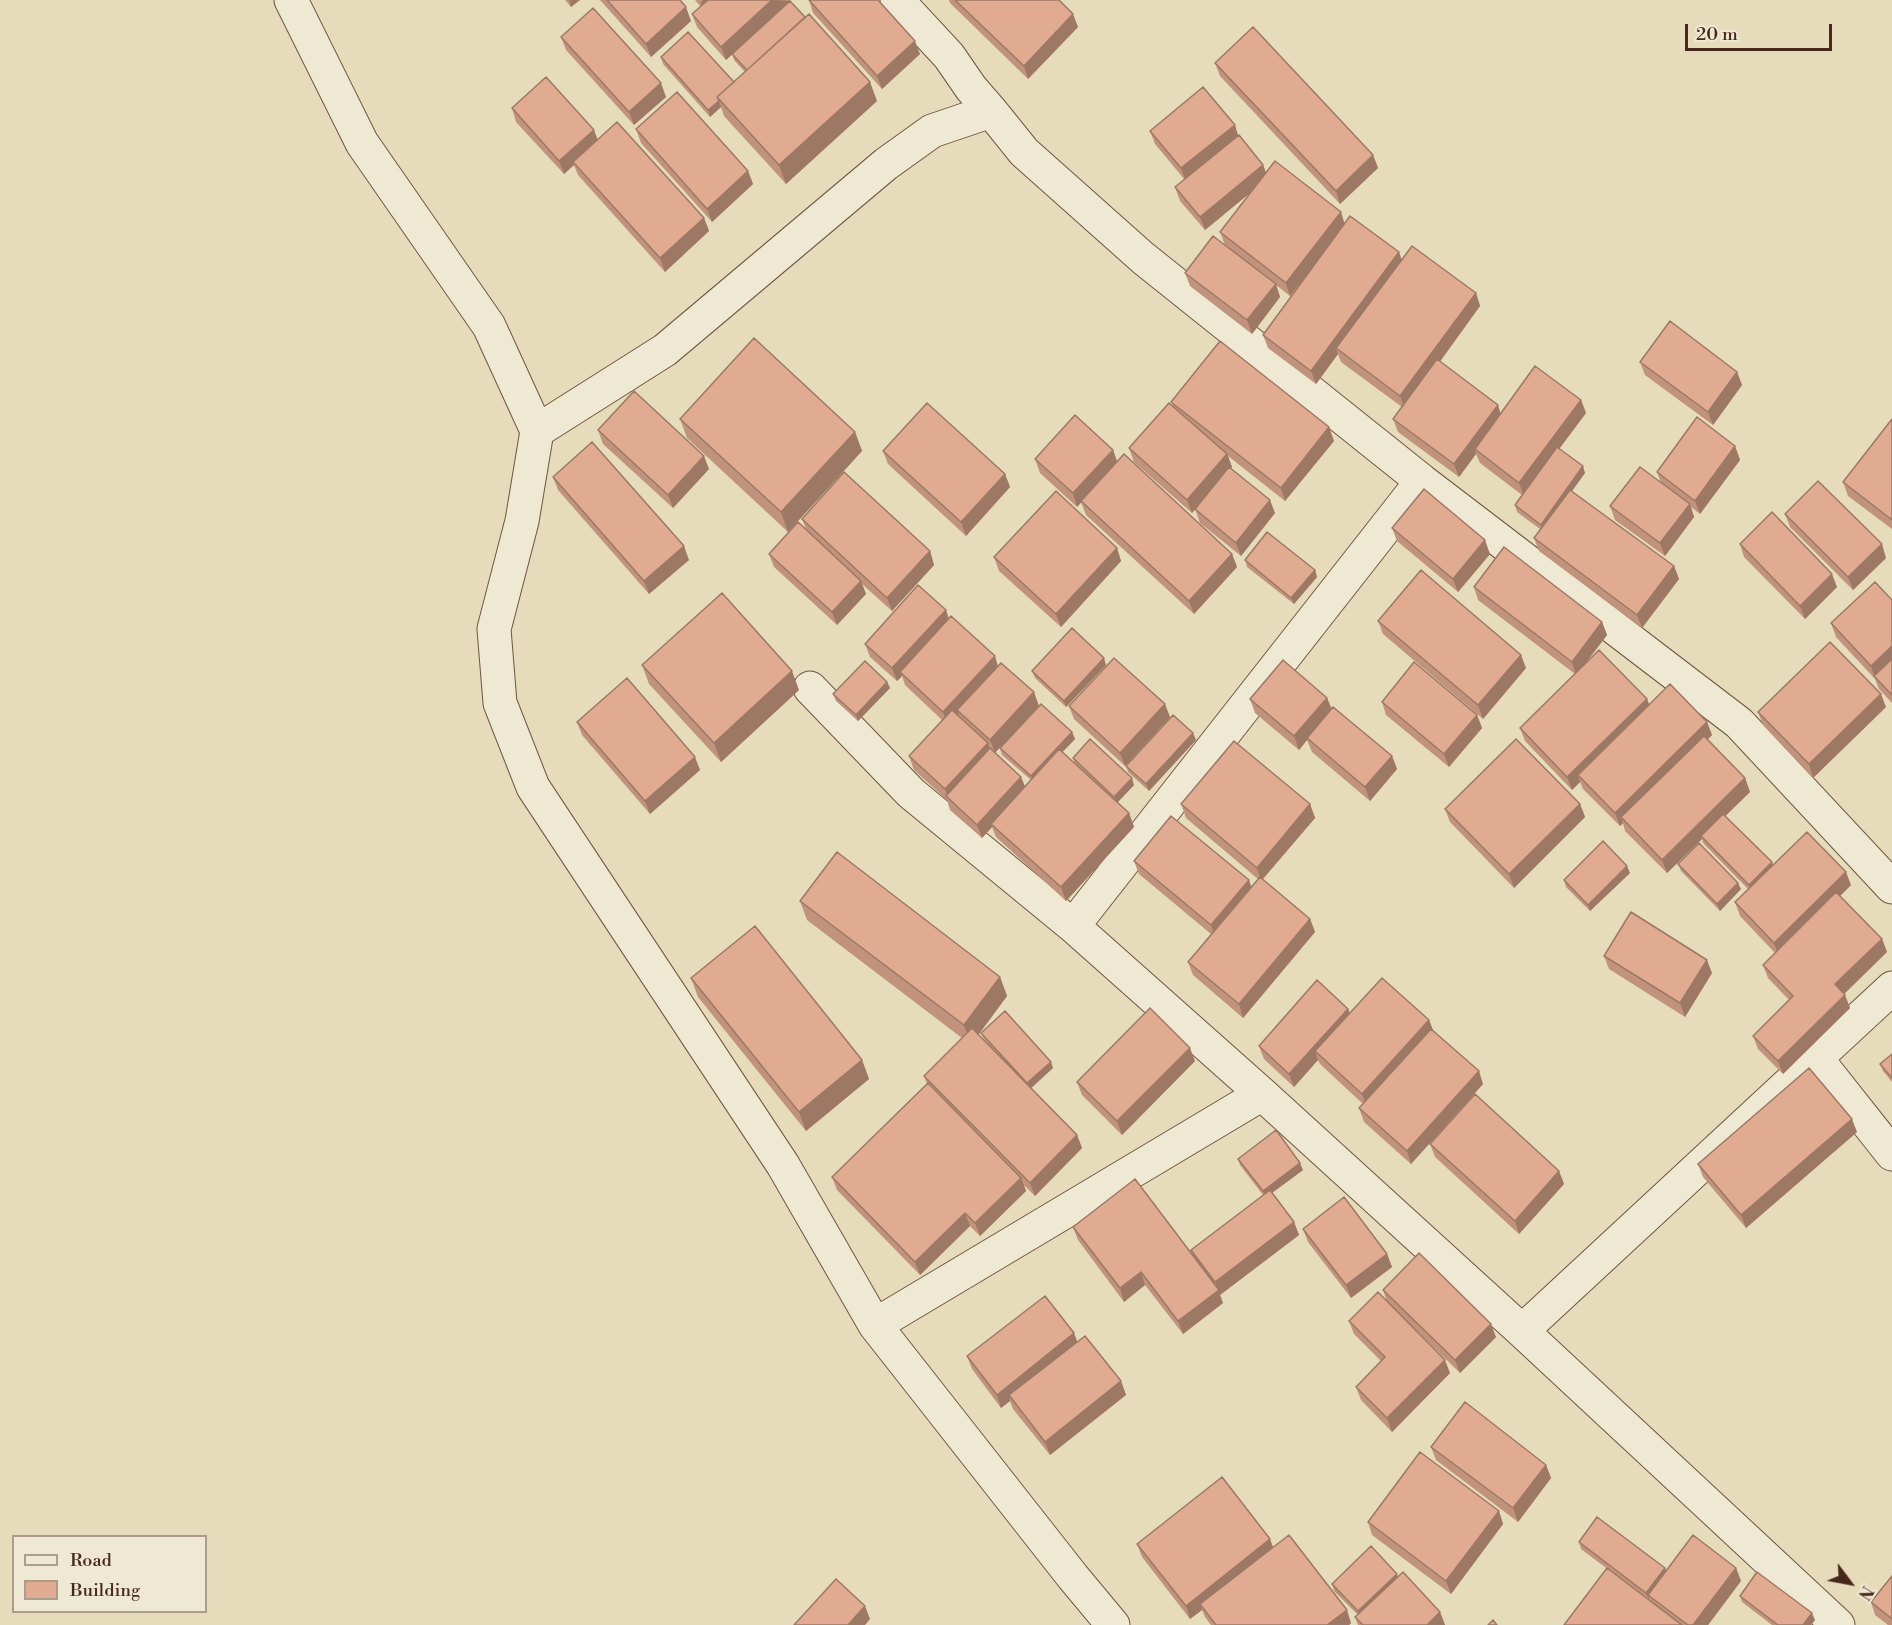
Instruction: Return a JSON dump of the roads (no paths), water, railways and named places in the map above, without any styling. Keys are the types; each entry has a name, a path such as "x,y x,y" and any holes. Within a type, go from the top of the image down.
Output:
{"street":[{"path":"291,0 362,143 489,326 537,432 522,521 494,629 500,703 533,787 783,1165 874,1325 1072,1577 1113,1625"},
{"path":"897,0 949,56 971,88 1024,152 1143,258 1422,481 1739,723 1892,887"},
{"path":"537,432 665,350 877,171 932,131 991,111"},
{"path":"1073,926 1422,481"},
{"path":"810,688 911,793 1073,926 1262,1094 1522,1331 1838,1625"},
{"path":"1522,1331 1892,988"},
{"path":"1816,1058 1892,1154"},
{"path":"874,1325 1262,1094"}]}
